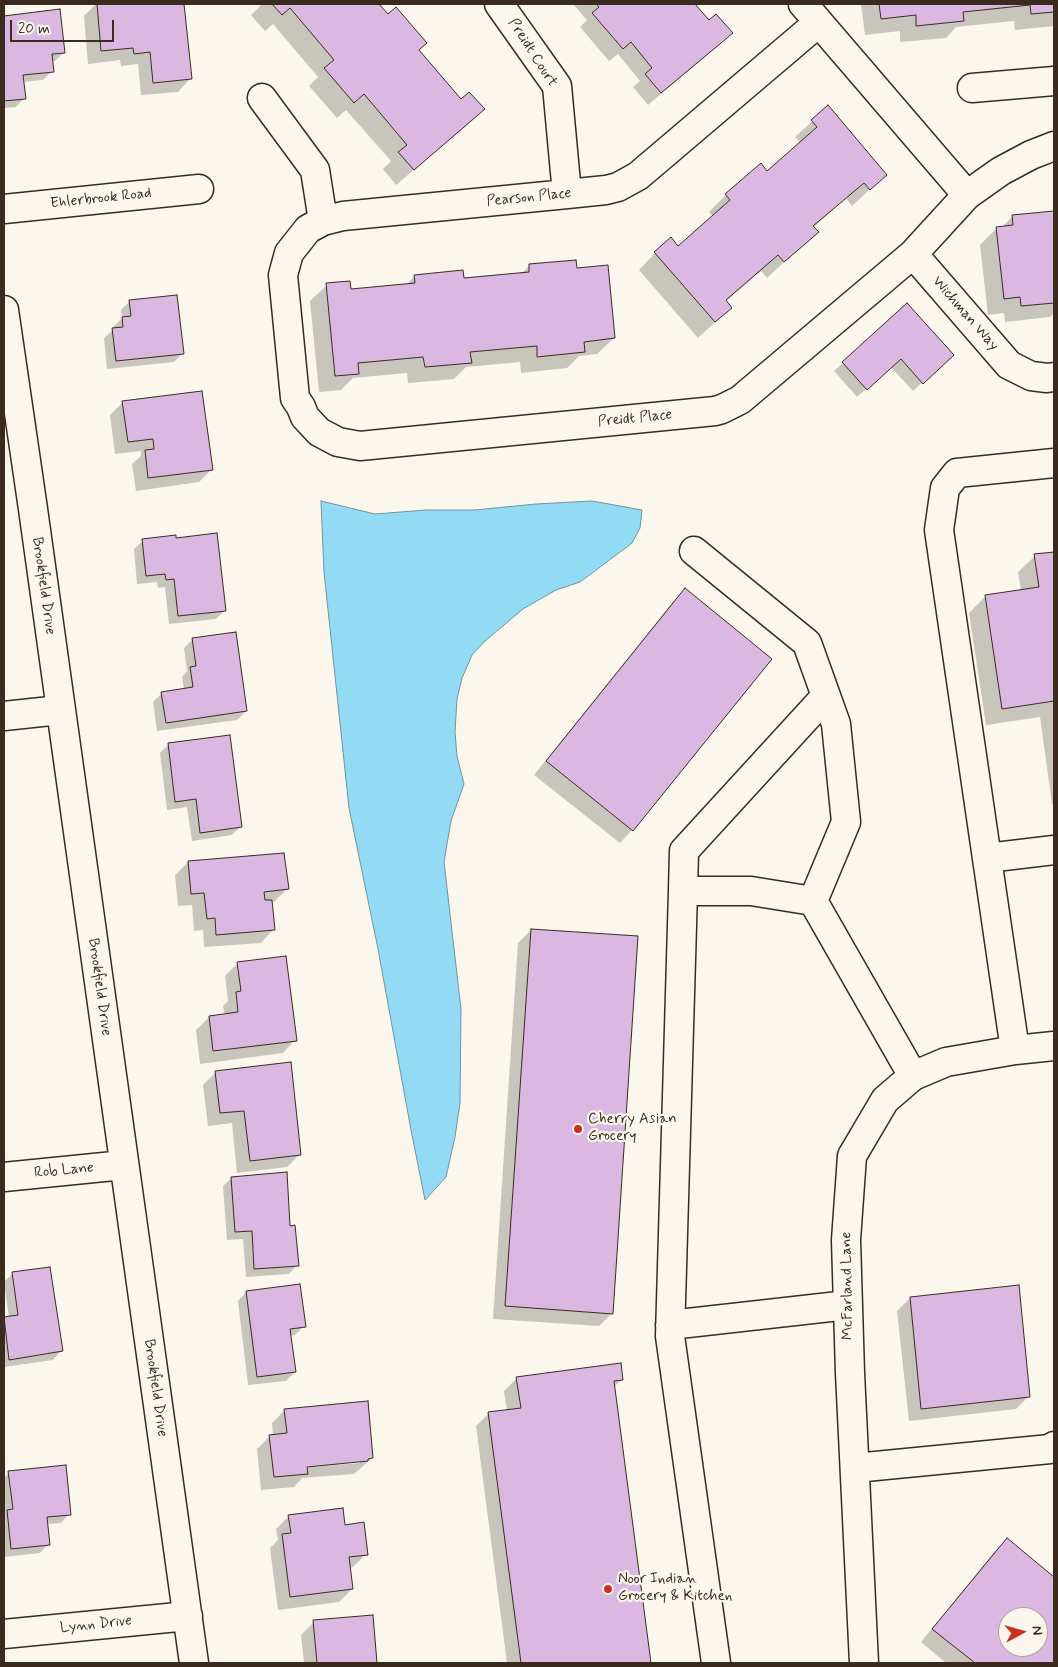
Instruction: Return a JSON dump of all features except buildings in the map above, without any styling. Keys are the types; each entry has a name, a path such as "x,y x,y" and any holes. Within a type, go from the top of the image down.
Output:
{"street":[{"name":"Preidt Court","path":"499,4 557,86 567,194"},
{"name":"Pearson Place","path":"290,346 283,275 289,253 308,229 323,221 343,216 606,190 618,187 631,181 811,13"},
{"path":"811,13 967,195"},
{"path":"972,88 1054,81"},
{"path":"262,98 315,170 323,221"},
{"name":"Preidt Place","path":"290,346 295,398 304,417 319,432 338,442 349,445 370,446 715,411 732,406 740,400 913,254 967,195 1001,171 1031,155 1054,146"},
{"name":"Ehlerbrook Road","path":"4,209 199,189"},
{"name":"Wichman Way","path":"913,254 1009,365 1020,371 1042,378 1054,377"},
{"name":"Brookfield Drive","path":"4,310 194,1663"},
{"path":"1015,1050 939,530 945,488 957,473 1054,463"},
{"path":"694,551 807,643 836,724 846,822 813,901"},
{"path":"716,1663 670,1336 684,851 826,696"},
{"path":"4,716 60,710"},
{"path":"987,858 1054,850"},
{"path":"683,891 751,891 813,901"},
{"path":"813,901 913,1076"},
{"name":"McFarland Lane","path":"864,1663 846,1240 852,1156 886,1100 913,1076 946,1062 1015,1050 1054,1046"},
{"name":"Rob Lane","path":"4,1176 124,1165"},
{"path":"670,1325 848,1304"},
{"path":"855,1468 1050,1449 1054,1446"},
{"name":"Lynn Drive","path":"4,1634 188,1616"}],"water":[{"path":"321,501 375,514 426,510 475,510 592,501 642,510 640,528 632,543 580,582 556,590 523,609 485,641 472,655 462,678 457,699 455,732 457,756 464,784 451,821 444,862 461,1009 460,1103 446,1177 425,1200 378,949 349,808 324,572"}],"place":[{"name":"Cherry Asian Grocery","path":"578,1129"},
{"name":"Noor Indian Grocery & Kitchen","path":"608,1589"}]}
